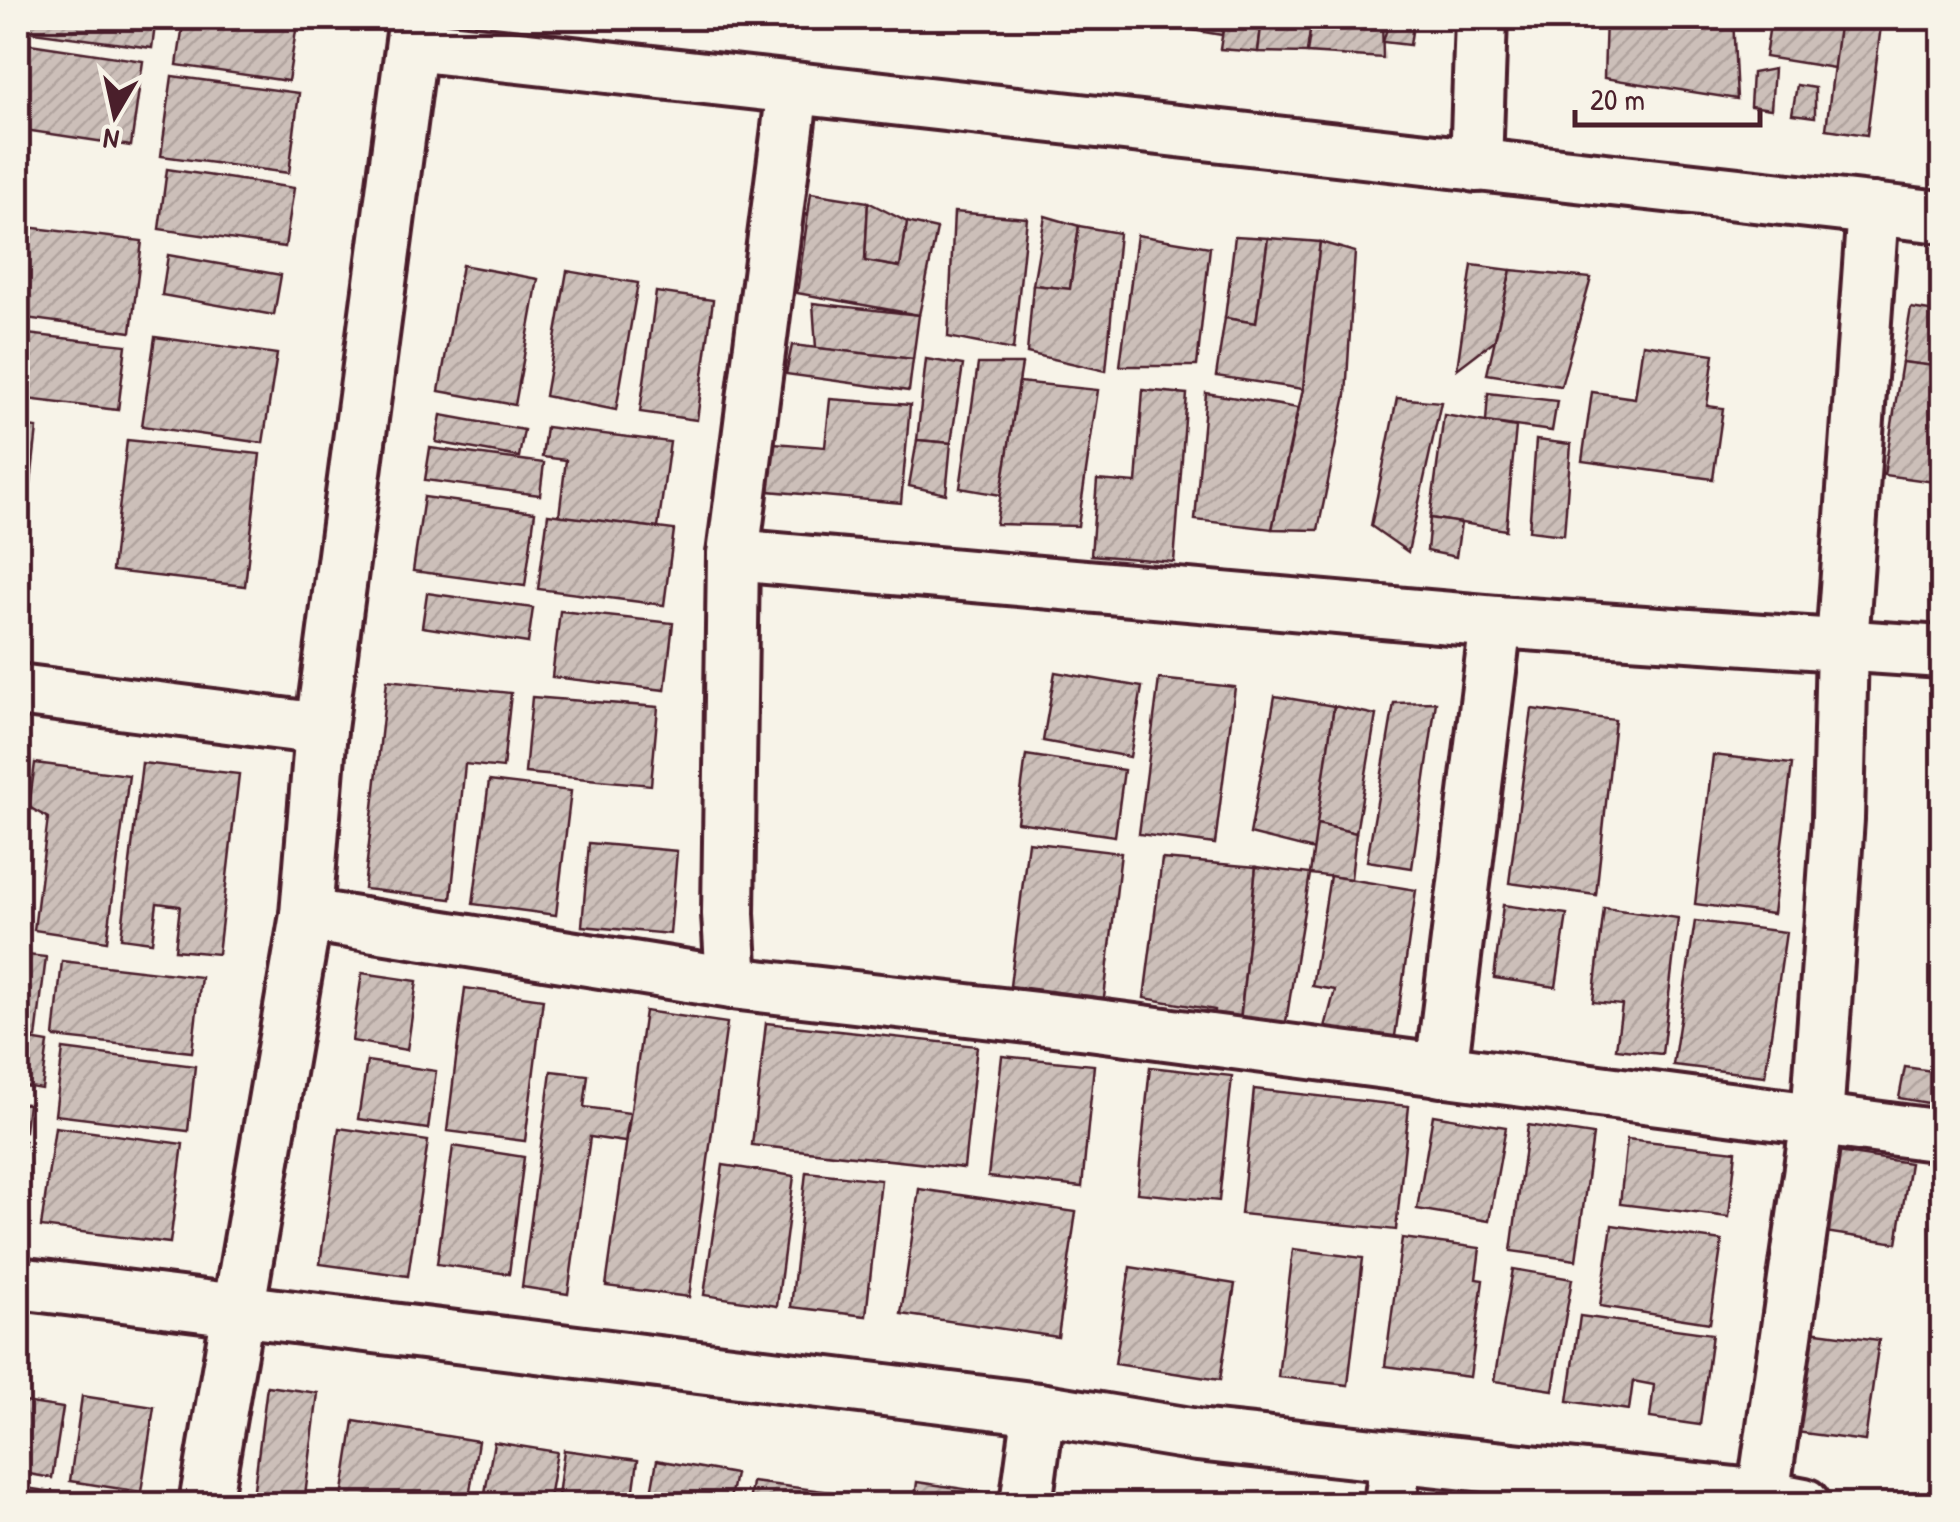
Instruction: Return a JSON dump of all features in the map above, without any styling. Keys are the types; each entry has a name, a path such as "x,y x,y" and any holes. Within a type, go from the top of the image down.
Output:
{"street":[{"path":"1476,166 1481,18"},
{"path":"205,1504 306,915 321,728 414,31 793,88 1942,216"},
{"path":"732,983 728,914 733,555 793,88"},
{"path":"18,1283 1039,1408 1198,1435 1393,1481 1783,1500 1818,1120 1838,819 1842,644 1873,209"},
{"path":"733,555 1496,622 1942,652"},
{"path":"1440,1071 1496,622"},
{"path":"18,690 321,728"},
{"path":"306,915 732,983 1089,1024 1942,1136"},
{"path":"1026,1504 1039,1408"}],"building":[{"path":"19,18 156,18 152,48 18,30"},
{"path":"184,18 298,18 288,81 177,65"},
{"path":"1145,18 1225,18 1222,35 1144,22"},
{"path":"1225,18 1262,19 1258,52 1220,49"},
{"path":"1247,18 1312,18 1307,53 1258,52 1262,19"},
{"path":"1312,18 1382,18 1383,58 1307,53"},
{"path":"1390,18 1414,18 1410,45 1383,42"},
{"path":"1606,18 1733,18 1737,99 1604,78"},
{"path":"1771,18 1839,29 1834,68 1765,57"},
{"path":"1771,18 1840,18 1839,29"},
{"path":"1840,18 1882,18 1867,135 1826,129"},
{"path":"30,44 143,61 131,146 18,129"},
{"path":"1942,54 1942,144 1934,144"},
{"path":"1774,69 1771,109 1750,106 1752,73"},
{"path":"172,76 299,93 289,173 161,156"},
{"path":"1797,85 1815,88 1815,117 1792,114"},
{"path":"167,169 294,188 285,247 159,229"},
{"path":"811,193 868,202 865,261 900,267 907,222 937,229 919,315 797,293"},
{"path":"868,202 907,222 900,267 865,261"},
{"path":"954,212 1027,218 1013,350 948,337"},
{"path":"1045,216 1079,226 1070,289 1033,285"},
{"path":"18,226 142,241 131,332 18,317"},
{"path":"1079,226 1119,233 1106,371 1027,353 1033,285 1070,289"},
{"path":"1137,235 1210,247 1197,366 1120,366"},
{"path":"1235,236 1268,238 1256,323 1225,318"},
{"path":"1268,238 1320,242 1303,389 1216,376 1225,318 1256,323"},
{"path":"1320,242 1355,252 1346,395 1318,530 1272,529 1303,389"},
{"path":"168,255 281,275 274,315 162,295"},
{"path":"462,265 538,279 515,405 439,391"},
{"path":"1472,265 1511,270 1495,340 1457,369"},
{"path":"1511,270 1591,278 1561,386 1487,374"},
{"path":"567,271 638,283 616,410 545,396"},
{"path":"656,292 713,300 697,420 640,412"},
{"path":"813,303 919,315 913,359 816,348"},
{"path":"1911,308 1942,313 1942,367 1902,362"},
{"path":"18,333 126,345 118,410 18,398"},
{"path":"155,337 277,354 263,443 142,426"},
{"path":"1643,344 1714,354 1707,406 1723,408 1713,479 1582,461 1592,392 1635,398"},
{"path":"792,345 913,359 909,391 786,374"},
{"path":"926,359 963,365 951,443 917,440"},
{"path":"1902,362 1942,367 1942,483 1884,475"},
{"path":"978,364 1022,364 1001,495 960,488"},
{"path":"1019,382 1098,390 1078,526 996,524"},
{"path":"1143,390 1187,394 1174,562 1091,555 1097,480 1136,483"},
{"path":"1206,393 1298,408 1272,529 1195,520"},
{"path":"1488,393 1557,401 1552,431 1486,422"},
{"path":"1397,398 1441,402 1408,552 1371,526"},
{"path":"830,399 910,405 901,503 769,491 774,443 825,447"},
{"path":"441,415 524,430 519,457 436,442"},
{"path":"1444,415 1516,427 1506,530 1430,518"},
{"path":"18,426 37,428 22,564 18,563"},
{"path":"546,427 670,442 658,528 559,516 566,460 542,457"},
{"path":"127,440 260,454 245,586 112,571"},
{"path":"917,440 951,443 946,494 909,486"},
{"path":"1536,440 1571,444 1564,535 1529,531"},
{"path":"430,448 544,463 540,495 425,480"},
{"path":"424,497 535,512 525,586 413,571"},
{"path":"548,514 674,530 664,605 538,589"},
{"path":"1430,518 1461,523 1456,557 1427,551"},
{"path":"427,593 533,608 528,643 422,627"},
{"path":"560,611 673,623 665,690 552,677"},
{"path":"1055,672 1142,687 1130,757 1043,741"},
{"path":"1159,679 1235,687 1215,844 1139,834"},
{"path":"387,680 511,693 503,768 465,764 451,899 364,889"},
{"path":"1275,696 1334,706 1314,850 1250,834"},
{"path":"532,697 658,707 651,785 525,773"},
{"path":"1436,702 1412,868 1367,861 1394,703"},
{"path":"1334,706 1376,715 1356,833 1317,824"},
{"path":"1532,709 1615,720 1596,895 1509,883"},
{"path":"1026,755 1124,770 1115,836 1017,822"},
{"path":"1713,755 1792,764 1773,914 1695,904"},
{"path":"35,763 129,775 107,941 34,930 48,818 29,807"},
{"path":"142,763 239,774 218,954 175,950 180,906 157,903 152,942 121,938"},
{"path":"489,781 571,791 556,915 473,904"},
{"path":"1317,824 1356,833 1351,879 1310,874"},
{"path":"1028,842 1121,853 1104,998 1010,986"},
{"path":"589,843 677,851 670,934 582,926"},
{"path":"1162,859 1256,867 1239,1032 1213,1026 1215,1010 1144,998"},
{"path":"1256,867 1310,874 1284,1034 1239,1032"},
{"path":"1330,876 1416,890 1394,1043 1324,1031 1335,990 1312,986"},
{"path":"1503,905 1567,914 1556,987 1494,978"},
{"path":"1604,908 1678,918 1662,1054 1616,1049 1622,1005 1593,1002"},
{"path":"1695,921 1786,932 1765,1076 1673,1065"},
{"path":"18,954 46,957 36,1038 18,1036"},
{"path":"62,961 201,977 192,1052 54,1037"},
{"path":"362,973 417,981 407,1050 352,1041"},
{"path":"465,988 543,999 525,1141 447,1131"},
{"path":"645,1011 727,1023 689,1297 606,1286"},
{"path":"766,1023 977,1046 964,1168 752,1145"},
{"path":"18,1038 48,1043 42,1089 18,1085"},
{"path":"63,1049 195,1066 188,1131 55,1115"},
{"path":"1002,1056 1094,1065 1082,1187 988,1177"},
{"path":"367,1061 436,1071 428,1129 358,1119"},
{"path":"1150,1067 1232,1076 1219,1201 1137,1193"},
{"path":"1905,1067 1939,1072 1934,1104 1899,1098"},
{"path":"551,1071 588,1075 584,1107 630,1113 625,1142 590,1137 568,1294 522,1287"},
{"path":"1254,1089 1409,1106 1396,1230 1241,1214"},
{"path":"18,1103 28,1104 25,1131 18,1130"},
{"path":"1433,1115 1506,1127 1489,1221 1417,1209"},
{"path":"1528,1125 1593,1135 1576,1260 1511,1251"},
{"path":"55,1127 183,1144 170,1243 41,1227"},
{"path":"339,1128 428,1141 408,1276 320,1264"},
{"path":"1627,1139 1736,1151 1729,1217 1620,1204"},
{"path":"18,1140 25,1141 18,1206"},
{"path":"453,1146 524,1157 509,1274 437,1264"},
{"path":"1838,1152 1910,1163 1897,1243 1825,1232"},
{"path":"723,1165 794,1176 777,1306 704,1295"},
{"path":"1942,1169 1942,1214 1935,1213"},
{"path":"806,1172 881,1180 866,1316 791,1307"},
{"path":"919,1189 1076,1212 1058,1337 901,1314"},
{"path":"1612,1225 1722,1241 1710,1323 1600,1306"},
{"path":"1402,1238 1480,1248 1476,1279 1483,1280 1470,1377 1385,1366"},
{"path":"1293,1249 1363,1258 1348,1385 1278,1377"},
{"path":"1130,1267 1235,1284 1220,1380 1115,1364"},
{"path":"1513,1269 1572,1279 1553,1390 1494,1381"},
{"path":"1580,1316 1712,1334 1700,1425 1650,1418 1654,1385 1633,1381 1629,1410 1568,1401"},
{"path":"1802,1330 1879,1340 1865,1441 1788,1431"},
{"path":"267,1386 318,1393 304,1504 252,1504"},
{"path":"82,1396 154,1407 141,1492 70,1481"},
{"path":"18,1401 63,1408 52,1478 18,1472"},
{"path":"354,1421 478,1441 468,1504 341,1504"},
{"path":"494,1442 557,1452 548,1504 483,1504"},
{"path":"564,1450 638,1460 632,1504 557,1504"},
{"path":"657,1460 735,1474 729,1504 649,1504"},
{"path":"752,1482 832,1492 831,1504 749,1504"},
{"path":"917,1482 991,1493 989,1504 914,1504"},
{"path":"19,1487 134,1504 18,1504"}]}
